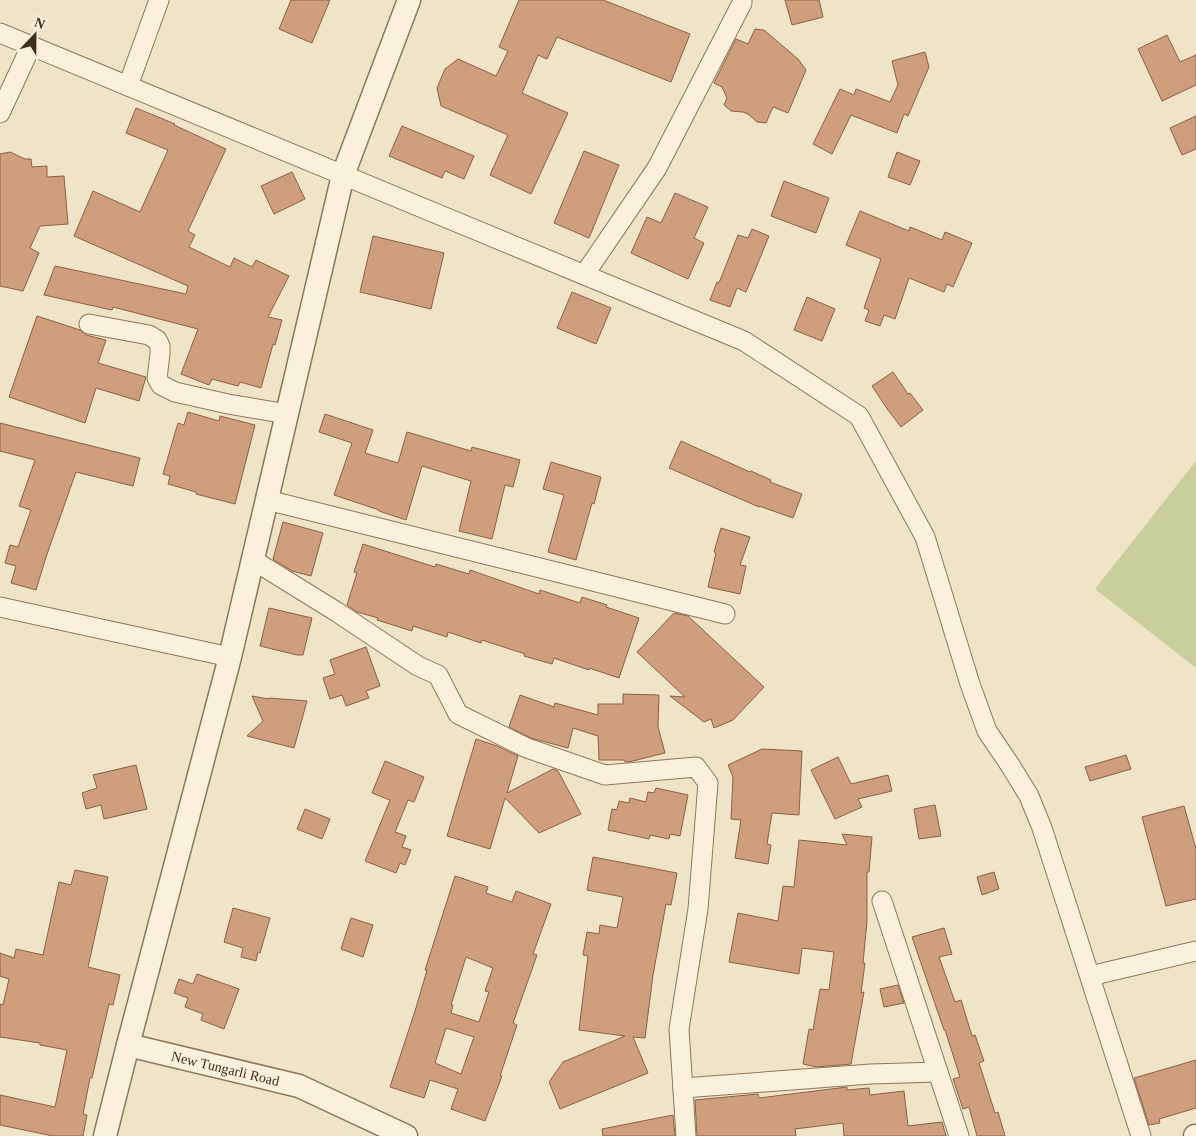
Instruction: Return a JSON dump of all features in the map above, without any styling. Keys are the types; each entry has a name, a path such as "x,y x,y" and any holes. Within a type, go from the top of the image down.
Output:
{"street":[{"path":"128,86 159,0"},
{"path":"105,1136 230,657 342,175 409,0"},
{"path":"584,275 657,168 742,0"},
{"path":"0,33 744,341 859,416 925,537 970,684 987,732 1029,796 1042,828 1141,1136"},
{"path":"0,113 31,46"},
{"path":"89,324 149,335 157,340 160,346 160,354 157,378 161,385 175,392 228,404 287,414"},
{"path":"267,500 725,614"},
{"path":"253,560 418,666 438,675 458,714 527,748 606,775 696,767 708,783 698,909 680,1029 686,1136"},
{"path":"0,607 230,657"},
{"path":"882,901 959,1136"},
{"path":"1090,976 1196,951"},
{"name":"New Tungarli Road","path":"128,1045 299,1086 406,1136"},
{"path":"683,1088 871,1074 938,1072"}],"green space":[{"path":"1196,461 1196,668 1095,589"}],"building":[{"path":"291,0 330,0 312,43 279,29"},
{"path":"519,0 603,0 690,34 671,82 557,37 547,59 538,55 522,93 568,113 531,194 490,175 508,135 441,106 437,88 445,69 458,59 496,76 508,51 499,47"},
{"path":"785,0 819,0 823,17 792,25"},
{"path":"755,29 764,30 798,59 806,70 788,113 773,107 766,123 757,122 743,112 731,111 724,105 727,98 722,87 714,83 736,39 748,44"},
{"path":"1167,35 1180,62 1196,55 1196,85 1162,101 1138,49"},
{"path":"925,52 929,67 908,116 904,114 897,133 851,115 832,154 813,144 840,89 854,95 856,89 890,102 898,85 892,61"},
{"path":"136,108 175,124 226,149 188,231 195,235 189,247 230,267 234,258 252,267 256,260 289,276 268,317 282,320 275,345 273,344 261,388 240,382 238,386 212,379 209,385 181,374 198,329 113,307 112,310 44,295 55,266 186,294 188,286 74,236 93,191 140,212 168,150 126,133"},
{"path":"1196,116 1196,149 1182,155 1170,128"},
{"path":"402,126 474,156 464,179 445,171 442,178 389,156"},
{"path":"584,151 619,165 589,238 554,223"},
{"path":"10,152 25,159 31,159 32,167 47,166 47,177 64,176 68,224 40,226 30,248 39,253 23,291 0,286 0,154"},
{"path":"897,152 920,161 910,185 888,177"},
{"path":"292,172 305,199 274,214 261,186"},
{"path":"784,181 829,198 816,233 771,216"},
{"path":"675,193 708,207 694,238 704,243 688,279 631,253 647,217 661,223"},
{"path":"860,211 909,231 910,227 942,240 945,232 972,243 953,287 947,284 944,292 909,278 895,319 884,315 880,326 865,321 869,310 864,308 881,259 846,245"},
{"path":"752,229 769,236 746,292 737,288 730,307 710,300 717,282 719,283 738,235 748,238"},
{"path":"373,236 444,253 431,309 360,292"},
{"path":"572,292 611,308 596,344 557,328"},
{"path":"807,297 835,309 822,341 794,330"},
{"path":"37,316 80,330 86,335 106,340 98,363 146,377 139,401 96,388 85,423 9,397"},
{"path":"893,372 908,394 910,393 923,410 901,427 872,386"},
{"path":"188,412 219,421 220,416 255,425 235,504 196,494 196,492 168,484 170,476 163,474 178,423 184,425"},
{"path":"325,414 373,430 365,453 398,463 407,432 471,451 472,447 520,460 513,487 505,485 492,539 459,531 471,481 422,466 406,520 334,495 352,443 319,432"},
{"path":"0,423 140,458 133,486 76,472 36,590 11,583 16,566 5,563 10,545 18,547 31,510 19,506 35,460 0,451"},
{"path":"681,441 771,480 770,482 802,494 793,518 759,507 669,468"},
{"path":"551,462 601,477 576,560 548,552 564,495 543,489"},
{"path":"283,522 323,533 311,576 292,571 273,559"},
{"path":"721,528 750,537 740,565 746,566 740,594 708,587 716,553 714,552"},
{"path":"363,544 435,567 436,564 469,574 470,570 539,594 540,590 580,603 582,597 639,618 619,678 554,658 552,664 524,656 525,654 482,640 481,643 448,632 447,637 413,626 412,631 357,612 347,605 357,573 354,572"},
{"path":"269,608 312,618 303,655 260,646"},
{"path":"674,613 688,616 764,687 733,720 714,728 711,719 704,722 670,696 685,697 637,652"},
{"path":"366,647 380,686 366,691 369,698 346,706 342,695 330,699 323,678 335,674 330,660"},
{"path":"623,694 659,695 658,727 665,753 625,762 624,760 599,760 598,736 573,728 568,748 531,738 509,727 520,695 554,707 555,703 598,715 598,704 623,704"},
{"path":"252,696 307,701 294,748 247,736 263,721"},
{"path":"476,739 518,756 507,793 553,769 558,771 581,814 539,833 505,798 490,849 447,836"},
{"path":"762,749 802,751 799,815 772,813 767,844 771,845 768,864 735,858 741,820 731,819 733,777 728,765"},
{"path":"1126,755 1131,769 1090,781 1085,767"},
{"path":"838,757 851,784 888,775 892,791 858,799 862,807 835,819 811,770"},
{"path":"385,761 424,777 414,802 408,800 395,832 406,836 402,847 411,850 405,865 400,863 396,873 365,861 390,800 372,793"},
{"path":"136,765 147,809 104,819 101,805 86,809 82,793 97,788 93,775"},
{"path":"656,788 688,795 680,836 670,834 669,839 650,835 649,839 608,830 612,809 617,810 619,801 629,803 630,798 646,802 648,792 654,793"},
{"path":"935,805 941,836 919,839 914,809"},
{"path":"1184,806 1196,849 1196,899 1166,906 1142,817"},
{"path":"305,809 330,819 322,839 297,829"},
{"path":"842,834 872,837 869,872 867,872 867,921 863,963 865,963 861,993 864,992 851,1064 816,1067 803,1064 809,1029 813,1030 820,989 829,990 834,952 802,948 799,974 729,962 738,913 778,921 783,886 794,887 799,840 847,845"},
{"path":"593,857 677,873 671,905 666,904 653,975 645,1038 633,1037 648,1073 560,1109 549,1082 563,1062 625,1036 579,1030 588,956 583,955 587,932 599,934 600,925 617,928 623,897 587,890"},
{"path":"75,870 108,877 88,967 120,975 113,1005 109,1004 92,1078 90,1078 83,1114 87,1115 83,1136 53,1136 0,1125 0,1095 55,1107 67,1050 40,1045 40,1043 0,1037 0,1004 3,1005 9,979 0,976 0,953 14,958 16,949 43,955 59,882 71,885"},
{"path":"994,872 999,889 982,895 977,877"},
{"path":"455,876 488,887 486,893 512,902 516,891 551,904 533,954 537,955 513,1023 517,1025 500,1076 502,1076 485,1121 451,1109 458,1089 430,1080 424,1098 390,1087 416,1008 427,970 425,970","holes":["466,957 493,968 485,991 489,992 479,1022 451,1013 453,1005 451,1005","446,1028 474,1037 461,1074 435,1063"]},
{"path":"233,908 270,918 256,961 241,957 243,948 224,942"},
{"path":"351,918 373,925 363,957 341,949"},
{"path":"944,928 952,954 939,957 955,1002 961,1000 972,1036 975,1035 984,1061 979,1063 995,1113 998,1112 1005,1136 977,1136 969,1107 963,1109 953,1079 960,1077 912,937"},
{"path":"197,974 239,989 224,1029 201,1020 203,1014 185,1007 188,998 174,993 179,979 193,984"},
{"path":"898,985 904,1003 884,1007 880,989"},
{"path":"1196,1060 1196,1108 1159,1119 1160,1123 1149,1125 1134,1078"},
{"path":"847,1087 847,1090 869,1088 870,1095 904,1091 908,1126 942,1122 946,1136 844,1136 843,1123 795,1129 796,1136 697,1136 695,1100 758,1094 759,1098"},
{"path":"673,1115 675,1136 603,1136 602,1129"}]}
